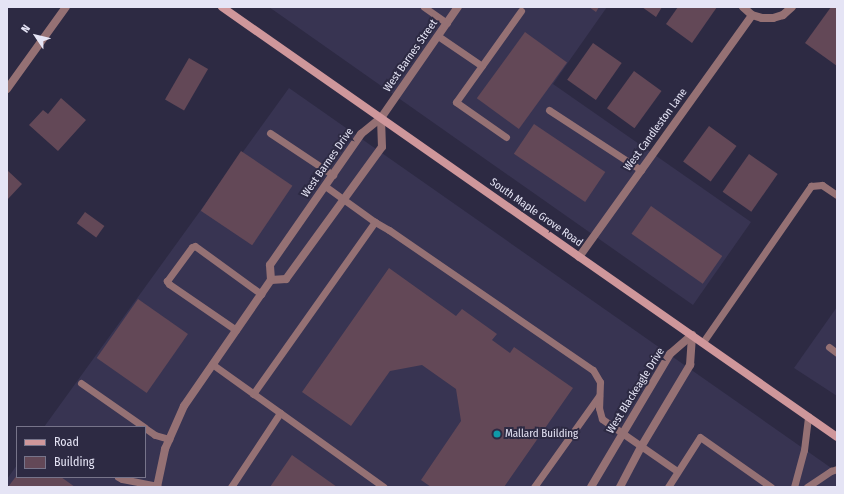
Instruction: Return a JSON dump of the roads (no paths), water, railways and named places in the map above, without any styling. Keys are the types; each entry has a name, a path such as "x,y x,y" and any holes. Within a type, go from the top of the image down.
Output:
{"main road":[{"name":"South Maple Grove Road","path":"222,7 837,437"}],"street":[{"path":"7,89 66,7"},
{"name":"West Barnes Street","path":"381,118 458,7"},
{"path":"743,7 752,15 762,18 773,18 783,15 792,7"},
{"name":"West Candleston Lane","path":"579,257 752,15"},
{"path":"157,487 169,439 184,406 271,280 286,279 382,147 381,118"},
{"name":"West Barnes Drive","path":"271,280 270,265 361,134 381,118"},
{"path":"620,487 641,447 690,365 692,335"},
{"name":"West Blackeagle Drive","path":"591,487 621,433 670,354 692,335"}],"lane":[{"path":"424,7 447,23"},
{"path":"506,137 456,102 521,10"},
{"path":"438,36 482,66"},
{"path":"549,110 641,170"},
{"path":"270,133 333,175"},
{"path":"703,342 812,186 822,185 837,195"},
{"path":"325,186 375,222 389,230 592,370 600,382 599,408 602,419 677,471"},
{"path":"253,394 375,222"},
{"path":"236,330 169,284 168,281 192,247 195,246 261,294"},
{"path":"829,347 837,353"},
{"path":"212,364 384,487"},
{"path":"81,383 143,426"},
{"path":"534,487 599,396"},
{"path":"231,487 280,413"},
{"path":"794,487 804,450 808,416"},
{"path":"146,428 155,435 169,439"},
{"path":"668,487 700,437 771,487"},
{"path":"807,487 831,471 837,469"},
{"path":"119,478 122,480 157,487"}],"place":[{"name":"Mallard Building","path":"497,434"}]}
